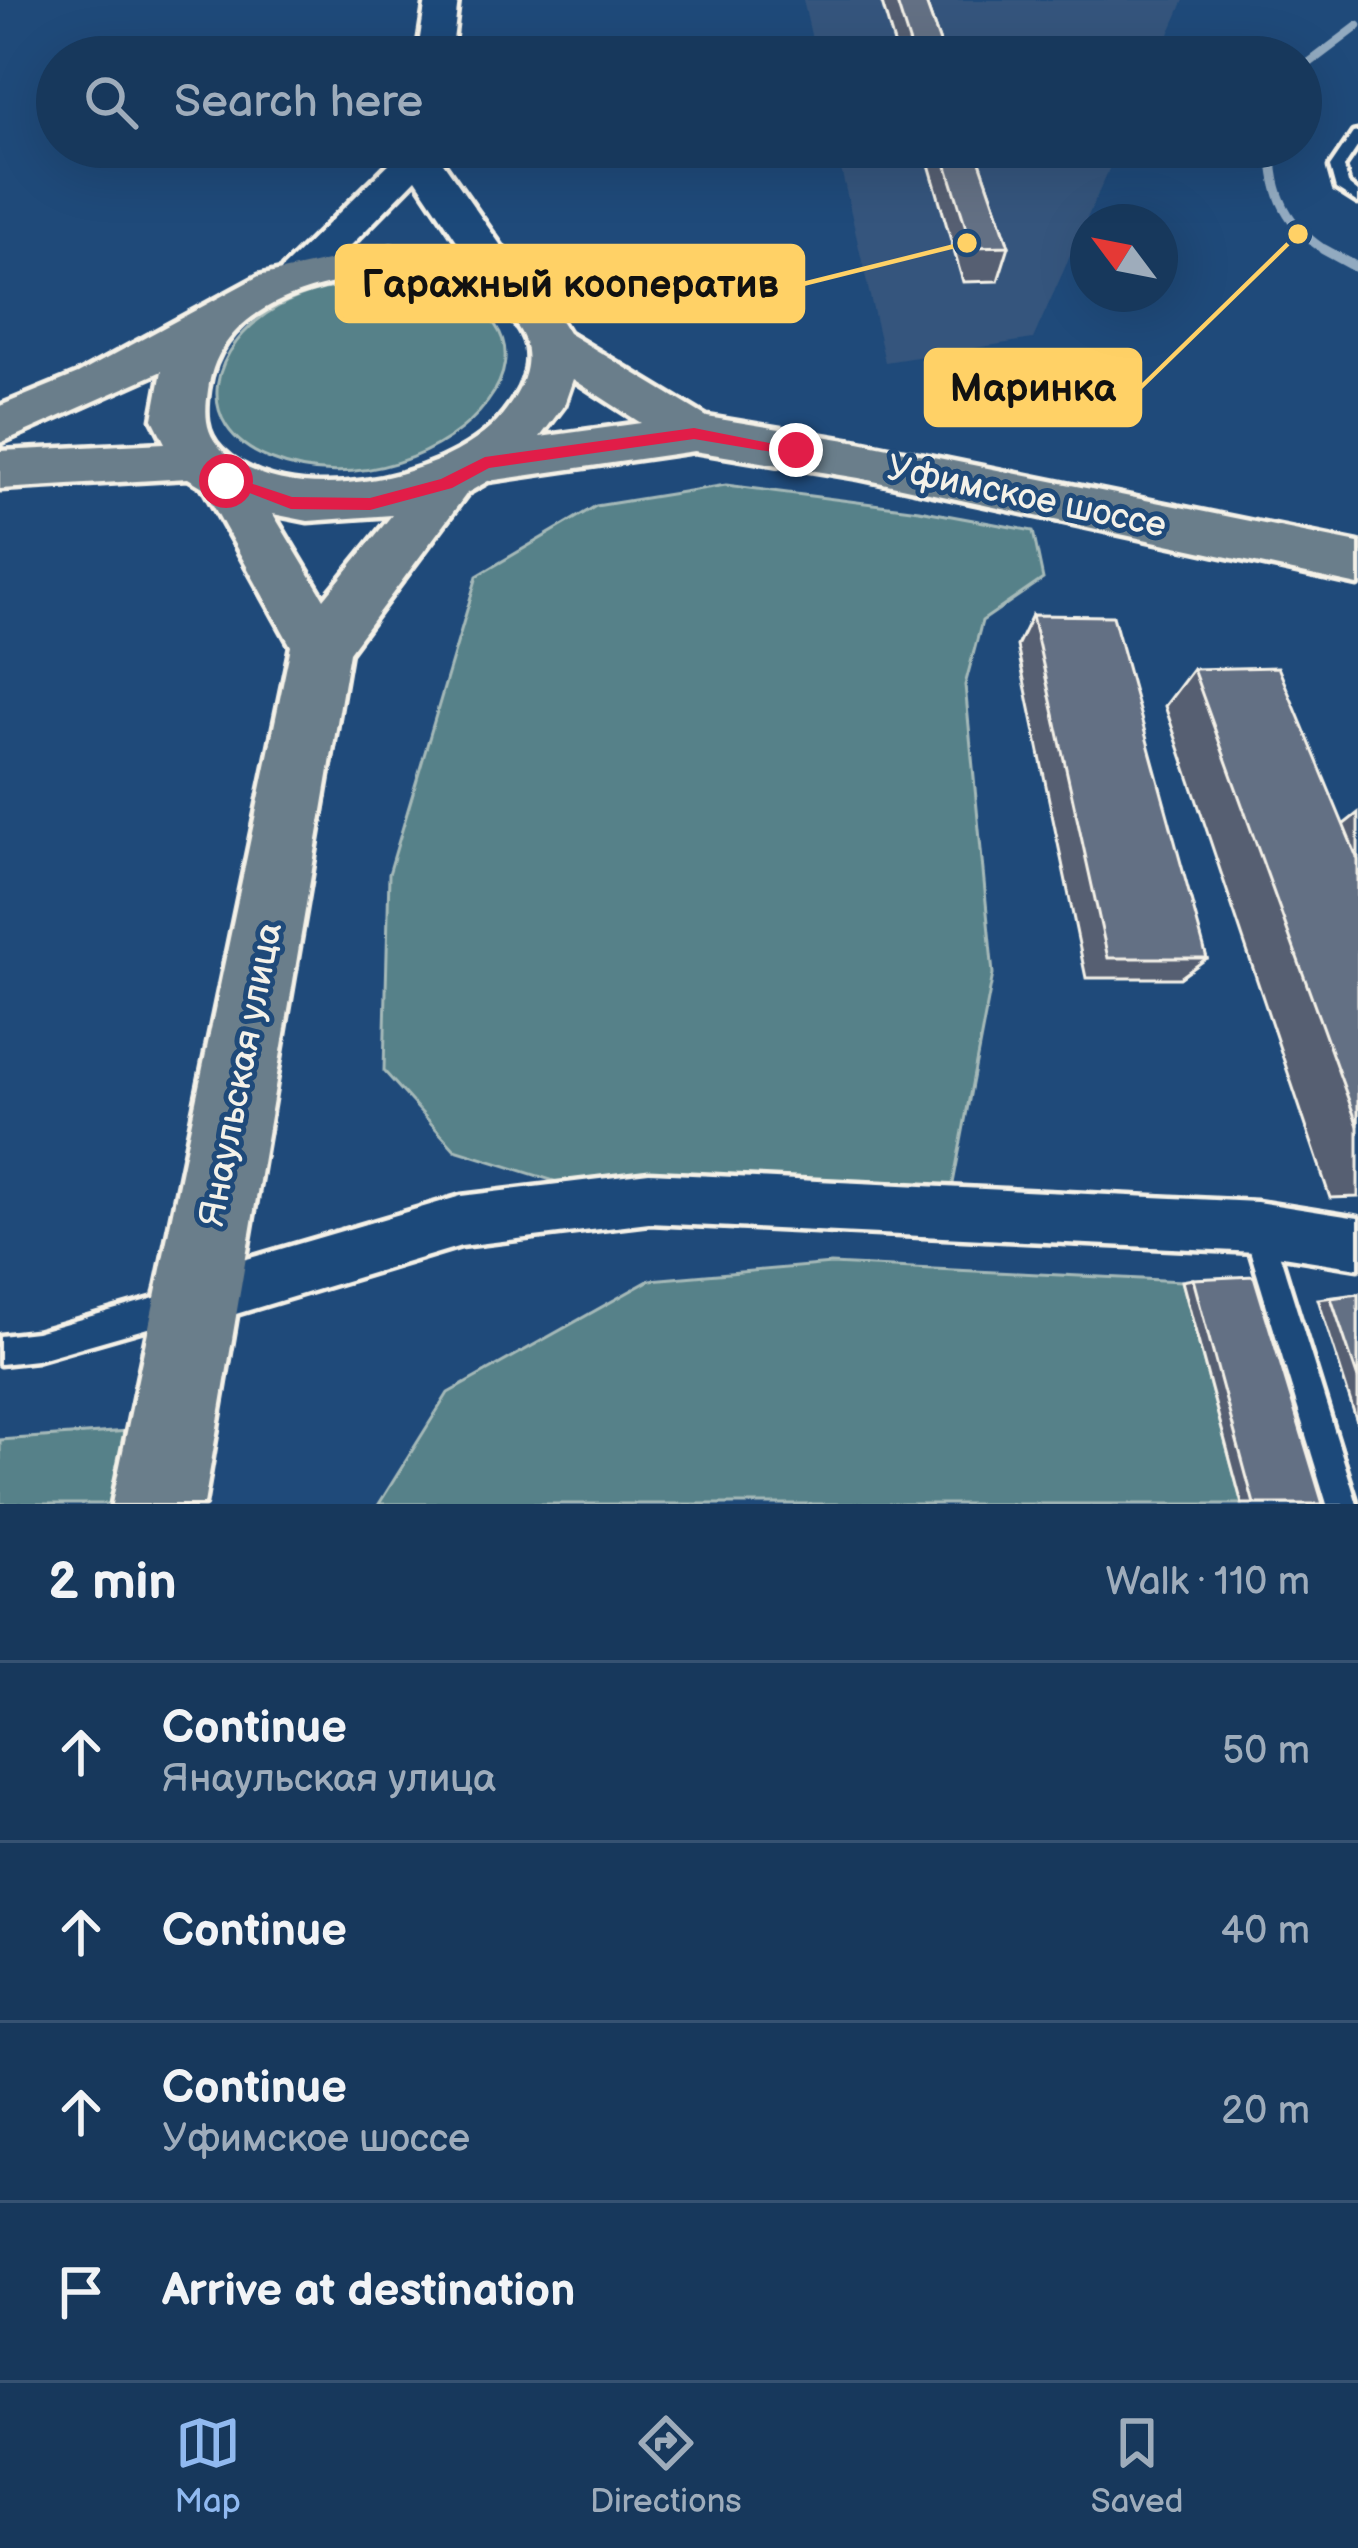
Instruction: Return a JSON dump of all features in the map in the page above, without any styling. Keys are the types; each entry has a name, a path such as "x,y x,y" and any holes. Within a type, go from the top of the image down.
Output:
{"main road":[{"path":"437,36 442,0"},
{"path":"297,277 403,168"},
{"path":"218,322 190,354 177,390 179,426 213,470 321,645 466,473 528,425 550,383 549,342 536,315 513,293 430,168"},
{"path":"0,426 95,386 218,322 254,296 297,277 391,260 458,269 513,293"},
{"path":"549,342 694,434"},
{"path":"0,470 213,470 291,503 370,504 466,473 694,434"},
{"name":"Уфимское шоссе","path":"694,434 859,460 1358,564"},
{"name":"Янаульская улица","path":"158,1504 321,645"}],"street":[{"path":"196,1300 461,1221 650,1198 1257,1227 1358,1244"}],"lane":[{"path":"1358,136 1337,167 1341,186 1358,199"},
{"path":"1257,1227 1342,1504"},
{"path":"0,1349 36,1346 196,1300"}],"shaded area":[{"path":"803,0 1184,0 1168,36 811,36"},
{"path":"841,168 1110,168 1093,204 1070,204 1070,256 1033,339 885,362"}],"green space":[{"path":"374,280 454,296 495,325 505,363 487,402 449,437 397,463 335,472 270,459 244,444 227,426 218,406 224,362 237,342 288,301"},
{"path":"726,485 919,510 1033,531 1043,579 982,621 965,685 993,974 951,1194 570,1186 455,1150 384,1071 389,874 477,576 596,506"},
{"path":"831,1264 1182,1281 1242,1504 379,1504 448,1393 650,1280"},
{"path":"130,1431 116,1504 0,1504 0,1440"}],"building":[{"path":"896,0 925,0 938,36 907,36"},
{"path":"948,168 982,168 1009,246 972,247"},
{"path":"1032,615 1113,616 1207,958 1108,958"},
{"path":"1278,667 1358,860 1358,1126 1193,669"},
{"path":"1254,1276 1323,1504 1254,1504 1193,1279"},
{"path":"1358,1294 1358,1379 1331,1298"}],"waterway":[{"path":"1322,53 1358,26"},
{"path":"1274,168 1284,208 1302,232 1326,251"},
{"path":"1326,251 1358,268"}],"place":[{"name":"Маринка","path":"1298,234"},
{"name":"Гаражный кооператив","path":"967,243"}],"route":[{"path":"226,481 291,503 370,504 446,484 485,463 694,434 796,450"}]}
